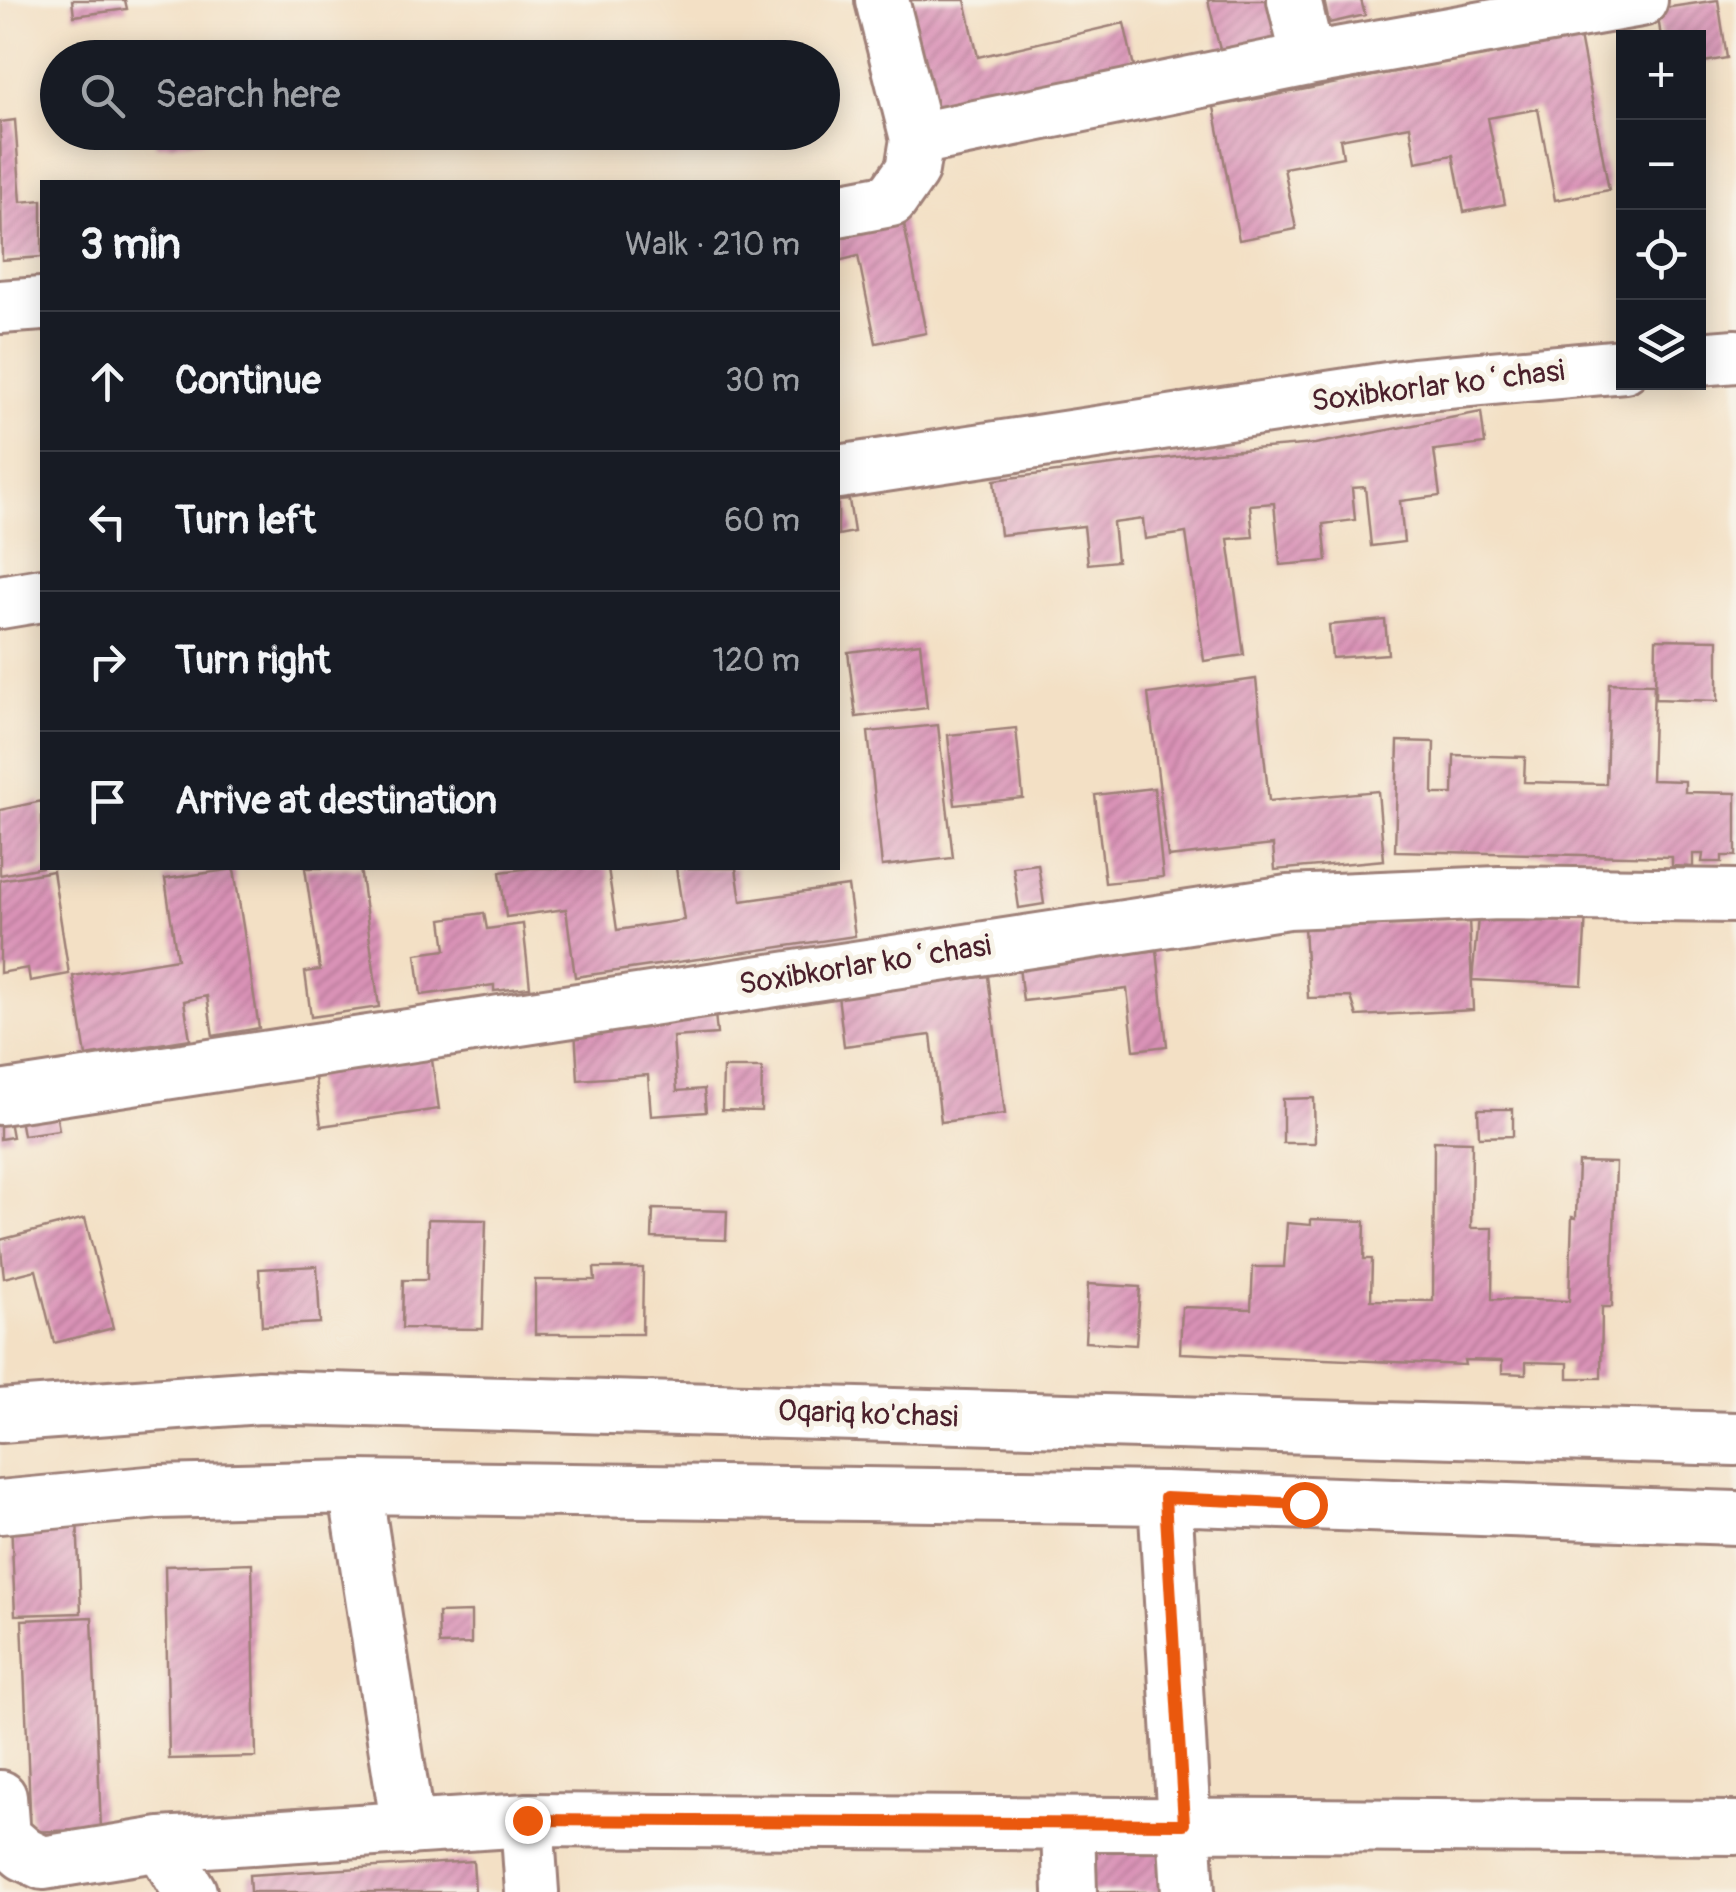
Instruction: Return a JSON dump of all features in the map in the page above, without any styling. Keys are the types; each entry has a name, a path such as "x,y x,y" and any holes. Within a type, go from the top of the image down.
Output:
{"street":[{"path":"840,210 891,200 912,170 917,139 882,0"},
{"path":"1294,0 1308,59"},
{"path":"917,139 1308,59 1641,0"},
{"path":"0,307 40,304"},
{"path":"1706,358 1736,356"},
{"name":"Soxibkorlar koʻchasi","path":"840,472 1414,385 1616,367"},
{"path":"0,602 40,595"},
{"name":"Soxibkorlar koʻchasi","path":"0,1098 1288,902 1500,893 1736,896"},
{"name":"Oqariq ko'chasi","path":"0,1416 260,1397 1736,1439"},
{"path":"355,1487 408,1829"},
{"path":"0,1507 158,1492 355,1487 1165,1498 1736,1518"},
{"path":"1165,1498 1188,1892"},
{"path":"0,1797 3,1836 24,1854 43,1863 161,1844 527,1820 1736,1828"},
{"path":"527,1820 532,1892"},
{"path":"1068,1825 1070,1892"},
{"path":"161,1844 190,1892"}],"building":[{"path":"72,0 125,0 127,9 74,16"},
{"path":"902,0 965,0 978,57 1124,23 1134,67 929,115"},
{"path":"1208,0 1271,0 1280,40 1221,54"},
{"path":"1324,0 1361,0 1365,15 1329,23"},
{"path":"1718,0 1727,58 1706,62 1706,30 1660,30 1657,9"},
{"path":"1580,36 1609,190 1555,200 1538,109 1488,118 1505,204 1464,212 1453,155 1416,162 1410,126 1340,139 1343,157 1284,168 1296,229 1239,240 1214,107"},
{"path":"15,120 21,202 40,200 40,257 2,260 0,122"},
{"path":"901,210 926,333 876,343 858,256 840,260 840,223"},
{"path":"1481,412 1485,444 1434,450 1440,496 1400,501 1404,542 1371,546 1365,487 1352,488 1355,520 1323,524 1327,561 1280,565 1274,503 1250,505 1253,537 1228,539 1244,655 1204,661 1186,533 1145,539 1143,519 1113,523 1117,561 1088,564 1084,526 1000,535 994,480 1216,452 1315,444"},
{"path":"849,500 854,532 840,535 840,501"},
{"path":"1385,620 1388,654 1332,658 1329,625"},
{"path":"1656,639 1718,640 1718,701 1655,699"},
{"path":"920,643 927,708 856,717 848,652"},
{"path":"1256,679 1269,801 1378,791 1384,860 1275,870 1273,845 1168,857 1148,694"},
{"path":"1609,683 1654,684 1651,780 1685,781 1685,792 1736,793 1736,856 1722,856 1722,862 1702,862 1703,854 1693,854 1693,867 1672,866 1672,857 1395,851 1398,741 1434,742 1433,794 1453,794 1454,755 1525,757 1524,782 1606,784"},
{"path":"938,725 953,858 882,866 868,732"},
{"path":"1016,728 1023,798 955,805 948,735"},
{"path":"1154,788 1163,877 1105,883 1095,795"},
{"path":"40,801 40,867 0,875 0,810"},
{"path":"1038,864 1044,904 1019,908 1013,867"},
{"path":"234,870 259,1028 213,1036 207,996 184,1001 190,1039 86,1056 73,976 177,959 165,879"},
{"path":"305,870 360,870 379,1007 311,1017 305,972 320,970"},
{"path":"608,870 617,930 684,920 676,870 736,870 741,901 848,886 855,936 575,977 566,909 506,917 500,872"},
{"path":"53,871 69,974 30,981 28,968 0,973 0,880"},
{"path":"1479,908 1586,912 1582,985 1472,980"},
{"path":"484,913 487,929 523,924 530,987 494,991 494,985 421,995 416,954 446,950 442,919"},
{"path":"1469,919 1473,1010 1357,1016 1351,997 1308,998 1304,926"},
{"path":"1157,950 1167,1046 1134,1050 1127,989 1023,1001 1019,967"},
{"path":"988,976 1005,1114 941,1122 931,1035 844,1046 838,995"},
{"path":"715,1013 717,1034 673,1037 677,1091 704,1089 706,1112 651,1116 648,1075 578,1080 575,1028"},
{"path":"431,1053 439,1109 321,1126 314,1069"},
{"path":"723,1068 762,1068 761,1111 722,1110"},
{"path":"1314,1098 1315,1143 1283,1143 1283,1099"},
{"path":"54,1101 59,1130 23,1135 18,1107"},
{"path":"6,1104 12,1137 0,1139 0,1105"},
{"path":"1478,1109 1513,1109 1513,1136 1479,1137"},
{"path":"1434,1141 1472,1142 1471,1228 1493,1228 1492,1299 1569,1301 1578,1162 1616,1163 1612,1307 1602,1307 1601,1378 1568,1378 1568,1363 1526,1362 1526,1374 1502,1373 1502,1361 1464,1360 1465,1365 1180,1353 1182,1307 1251,1309 1253,1267 1284,1267 1287,1223 1311,1225 1311,1219 1365,1221 1364,1259 1372,1259 1371,1300 1433,1301"},
{"path":"653,1209 727,1211 726,1240 652,1238"},
{"path":"85,1218 113,1328 54,1343 36,1270 4,1278 0,1240"},
{"path":"428,1219 486,1220 483,1329 402,1328 403,1280 427,1280"},
{"path":"317,1266 320,1323 262,1326 259,1269"},
{"path":"594,1268 643,1268 642,1334 535,1334 535,1280 595,1280"},
{"path":"1088,1284 1140,1287 1136,1345 1085,1342"},
{"path":"77,1517 81,1613 15,1615 11,1520"},
{"path":"252,1563 256,1757 169,1759 165,1566"},
{"path":"471,1612 471,1644 439,1645 438,1613"},
{"path":"92,1617 101,1829 31,1832 22,1620"},
{"path":"1165,1841 1168,1892 1089,1892 1087,1846"},
{"path":"473,1861 475,1892 250,1892 249,1875"}],"route":[{"path":"527,1820 1184,1824 1165,1498 1304,1504"}]}
